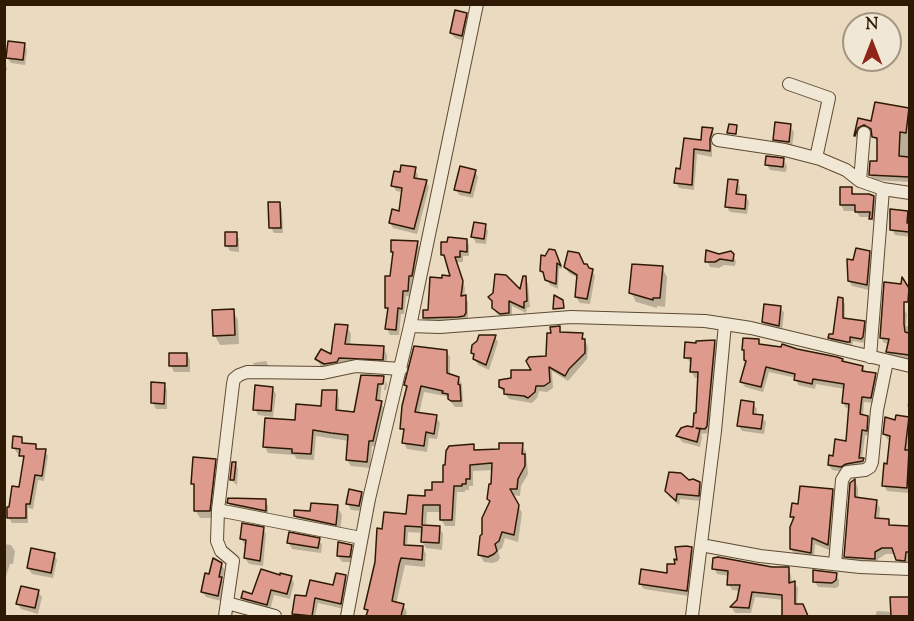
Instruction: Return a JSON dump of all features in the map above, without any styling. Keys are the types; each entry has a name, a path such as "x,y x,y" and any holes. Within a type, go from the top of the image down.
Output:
{"street":[{"path":"347,616 369,499 410,326 477,4"},
{"path":"789,84 829,98 816,158"},
{"path":"860,181 864,133"},
{"path":"718,140 785,150 816,158 837,165 860,181 882,189 909,193"},
{"path":"870,357 882,189"},
{"path":"410,326 440,327 571,317 705,321 751,328 909,366"},
{"path":"692,616 715,431 725,324"},
{"path":"835,564 842,480 847,472 865,470 872,462 877,410 887,361"},
{"path":"225,616 232,561 221,551 217,541 218,510 234,378 247,372 323,372 356,366 400,369"},
{"path":"218,510 361,538"},
{"path":"701,546 760,556 909,569"},
{"path":"227,603 275,616"}],"building":[{"path":"455,10 467,13 462,36 450,33"},
{"path":"8,41 25,43 23,60 6,58"},
{"path":"875,102 909,108 906,133 900,132 899,156 909,157 909,177 869,175 870,161 877,161 877,138 872,137 871,129 864,125 858,128 854,136 858,118 871,121"},
{"path":"775,122 791,124 789,142 773,140"},
{"path":"729,124 737,125 736,134 727,133"},
{"path":"702,127 713,128 710,151 694,149 692,185 674,183 676,168 680,169 684,138 701,140"},
{"path":"766,156 784,158 783,167 765,165"},
{"path":"401,165 416,167 414,178 427,180 414,229 389,223 392,209 399,211 402,188 391,186 394,171 400,172"},
{"path":"460,166 476,170 470,193 454,190"},
{"path":"728,179 738,180 736,194 746,195 745,209 725,207"},
{"path":"840,187 852,187 852,194 874,196 872,219 869,219 870,212 855,212 855,205 840,205"},
{"path":"268,202 280,202 281,228 269,228"},
{"path":"890,209 908,211 909,232 890,230"},
{"path":"474,222 486,224 484,239 471,237"},
{"path":"225,232 237,232 237,246 225,246"},
{"path":"448,237 467,239 467,252 460,251 460,257 455,257 463,281 461,296 466,295 466,313 458,317 423,318 423,310 428,310 430,277 450,276 444,255 441,255 441,242 447,242"},
{"path":"391,240 418,241 412,276 409,276 408,291 403,291 402,309 398,308 396,330 385,329 388,308 385,308 385,276 390,276 393,252 391,252"},
{"path":"856,248 870,251 867,285 848,281 847,259 853,260"},
{"path":"549,249 555,250 561,266 557,263 556,284 545,280 543,272 540,271 541,255 545,256"},
{"path":"706,250 719,254 731,251 734,254 733,261 720,259 715,262 705,262"},
{"path":"568,251 579,253 584,264 593,269 587,299 575,297 577,275 564,267"},
{"path":"632,264 663,266 660,298 653,298 653,300 629,293"},
{"path":"495,274 506,275 520,289 523,276 526,276 527,301 524,302 524,308 509,301 509,313 500,314 492,308 492,301 488,297 493,293"},
{"path":"902,277 909,288 908,302 904,302 904,324 905,332 909,333 909,355 886,352 889,339 880,338 884,282 901,284"},
{"path":"554,295 563,300 564,308 553,309"},
{"path":"838,297 843,298 843,318 865,321 861,339 850,337 850,342 847,342 828,338 829,334 833,334"},
{"path":"764,304 781,306 779,326 762,322"},
{"path":"234,309 235,335 213,336 212,310"},
{"path":"335,324 348,325 345,344 384,346 383,360 339,358 337,362 324,364 315,359 321,349 331,354"},
{"path":"560,326 560,332 583,333 585,353 565,376 549,367 550,382 544,386 536,386 535,392 528,398 504,394 504,389 499,387 499,380 511,378 511,370 531,370 526,361 529,357 546,356 547,333 551,333 550,327"},
{"path":"479,335 496,335 486,365 473,359 474,354 471,353 472,345 477,341"},
{"path":"743,338 759,339 759,344 781,347 782,344 837,357 843,359 842,361 863,366 862,371 876,373 871,398 862,397 860,414 868,416 867,431 862,430 859,458 864,458 863,461 841,467 828,465 829,455 833,456 835,439 846,441 849,404 842,403 844,384 813,379 812,384 794,380 795,374 766,367 761,387 740,382 746,361 744,350 742,350"},
{"path":"715,340 707,426 705,429 696,428 700,429 697,442 676,436 681,428 693,427 694,413 696,413 698,372 690,372 691,358 684,358 685,342"},
{"path":"414,346 447,350 447,373 459,377 458,384 460,385 461,401 451,401 448,399 448,394 442,393 443,391 421,386 415,412 437,415 434,434 426,432 424,446 402,443 404,429 400,429 407,386 404,385"},
{"path":"169,353 187,353 187,366 169,366"},
{"path":"361,375 384,376 383,384 378,384 376,400 382,401 373,441 369,441 367,462 346,460 348,435 313,430 311,454 292,453 292,449 263,447 265,418 295,420 296,404 321,406 322,390 337,390 336,410 354,412"},
{"path":"151,382 165,383 164,404 151,403"},
{"path":"255,385 273,387 271,411 253,410"},
{"path":"741,400 754,402 753,414 763,415 761,429 737,426"},
{"path":"896,415 909,417 905,450 909,450 907,488 882,486 890,436 883,434 885,417 895,420"},
{"path":"13,436 22,437 22,443 36,444 36,449 46,449 42,476 35,475 30,504 26,504 26,518 7,518 12,486 19,487 24,456 19,456 20,449 12,448"},
{"path":"499,443 523,443 522,454 525,454 525,466 518,479 517,489 510,489 519,505 514,535 502,532 499,541 495,544 497,551 494,554 488,557 478,555 482,518 490,501 487,499 489,484 491,484 492,463 470,465 470,479 466,479 466,484 462,486 454,486 452,520 440,520 440,505 423,505 422,525 440,526 439,543 421,542 422,527 405,526 404,545 423,546 422,560 401,558 392,601 404,604 401,616 366,616 368,610 364,609 375,562 377,528 382,529 384,512 406,514 408,495 425,496 425,490 432,490 432,482 443,482 443,465 445,465 446,451 449,446 474,444 474,450 499,449"},
{"path":"193,457 216,459 210,511 194,511 194,484 191,484"},
{"path":"232,462 236,462 234,480 230,480"},
{"path":"669,472 681,473 689,480 700,482 699,496 677,494 676,501 665,491"},
{"path":"855,479 855,497 877,500 875,518 889,519 889,525 909,526 909,552 906,552 905,561 896,560 892,548 882,548 875,552 875,559 844,557 850,483"},
{"path":"800,486 833,489 828,545 812,538 811,553 790,549 790,527 794,517 790,517 792,503 798,504"},
{"path":"349,489 362,492 359,506 346,504"},
{"path":"228,498 266,499 266,511 227,503"},
{"path":"311,503 338,505 336,525 294,516 294,510 310,511"},
{"path":"242,523 264,527 260,561 244,558 246,540 240,539"},
{"path":"289,532 320,538 318,548 287,543"},
{"path":"338,542 352,545 350,557 337,556"},
{"path":"675,547 692,547 687,591 639,584 641,569 667,573 667,564 675,564 674,559 677,560"},
{"path":"31,548 55,553 51,573 27,568"},
{"path":"213,558 222,563 218,596 201,592 205,573 209,574"},
{"path":"713,558 772,567 789,567 789,583 795,581 795,604 803,604 808,616 782,616 782,595 752,592 749,608 730,607 737,600 740,585 727,585 728,571 712,569"},
{"path":"261,569 292,576 287,594 271,590 267,605 241,598 243,591 252,594"},
{"path":"813,570 837,573 836,580 832,583 813,582"},
{"path":"336,573 346,575 341,604 315,598 312,616 292,614 295,595 306,596 310,580 333,585"},
{"path":"21,586 39,590 35,608 16,604"},
{"path":"890,597 909,597 909,616 891,616"}]}
